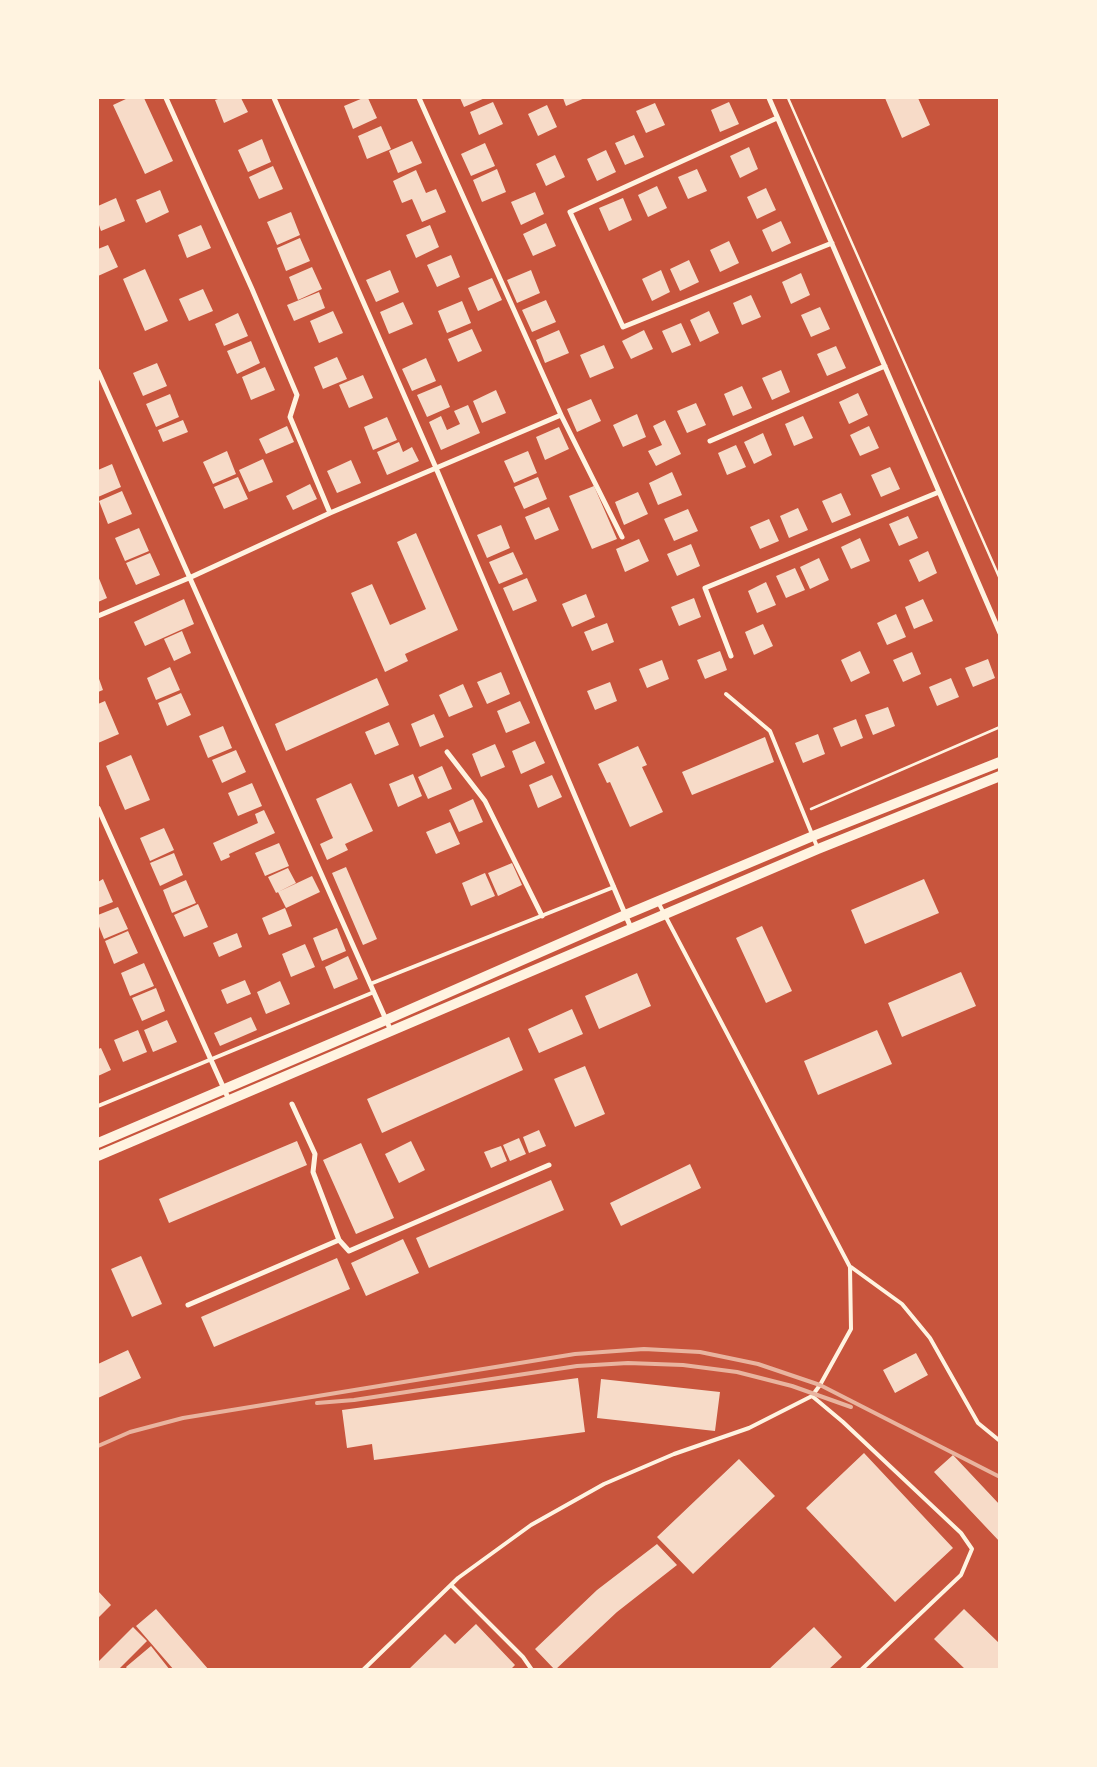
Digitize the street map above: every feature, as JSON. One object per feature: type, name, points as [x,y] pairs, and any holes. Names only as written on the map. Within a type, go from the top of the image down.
[{"type":"main road","points":[[98,1143],[813,836],[1000,762]]},
{"type":"main road","points":[[98,1156],[663,914],[1000,776]]},
{"type":"street","points":[[166,98],[252,289],[297,395],[290,417],[330,512]]},
{"type":"street","points":[[274,98],[436,468],[631,928]]},
{"type":"street","points":[[419,98],[561,415],[622,537]]},
{"type":"street","points":[[769,98],[1000,633]]},
{"type":"street","points":[[777,118],[570,212],[623,327],[832,243]]},
{"type":"street","points":[[710,441],[885,366]]},
{"type":"street","points":[[98,371],[391,1031]]},
{"type":"street","points":[[98,616],[189,578],[330,512],[561,415]]},
{"type":"street","points":[[730,656],[704,588],[939,492]]},
{"type":"street","points":[[447,752],[485,801],[542,916]]},
{"type":"street","points":[[98,808],[229,1100]]},
{"type":"street","points":[[292,1104],[315,1154],[313,1172],[339,1240],[349,1251],[549,1165]]},
{"type":"street","points":[[188,1305],[339,1240]]},
{"type":"lane","points":[[726,694],[770,731],[818,849]]},
{"type":"lane","points":[[370,984],[614,887]]},
{"type":"lane","points":[[658,902],[850,1266],[902,1304],[930,1338],[978,1423],[1000,1441]]},
{"type":"lane","points":[[98,1106],[374,992]]},
{"type":"lane","points":[[363,1670],[458,1578],[531,1525],[604,1484],[674,1454],[749,1428],[812,1396],[851,1329],[850,1266]]},
{"type":"lane","points":[[812,1396],[843,1422],[962,1533],[972,1549],[961,1575],[861,1670]]},
{"type":"lane","points":[[451,1585],[523,1657],[532,1670]]},
{"type":"path","points":[[788,98],[1000,579]]},
{"type":"path","points":[[804,812],[1000,727]]},
{"type":"building","points":[[128,98],[144,98],[173,161],[145,174],[113,105]]},
{"type":"building","points":[[221,98],[241,98],[248,112],[224,123],[215,100]]},
{"type":"building","points":[[363,98],[368,98],[377,118],[353,129],[344,106]]},
{"type":"building","points":[[460,98],[485,98],[464,107]]},
{"type":"building","points":[[563,98],[585,98],[566,106]]},
{"type":"building","points":[[885,98],[918,98],[930,125],[902,138]]},
{"type":"building","points":[[493,102],[503,124],[479,135],[470,112]]},
{"type":"building","points":[[729,102],[739,124],[720,132],[711,110]]},
{"type":"building","points":[[655,103],[665,125],[646,133],[636,111]]},
{"type":"building","points":[[547,105],[557,127],[538,136],[528,114]]},
{"type":"building","points":[[381,126],[391,149],[367,159],[358,136]]},
{"type":"building","points":[[634,135],[644,157],[625,165],[615,143]]},
{"type":"building","points":[[262,139],[271,162],[248,172],[238,150]]},
{"type":"building","points":[[412,141],[422,163],[398,173],[389,151]]},
{"type":"building","points":[[485,143],[495,166],[471,176],[461,154]]},
{"type":"building","points":[[749,147],[758,169],[740,178],[730,156]]},
{"type":"building","points":[[606,150],[616,172],[597,181],[587,159]]},
{"type":"building","points":[[555,155],[565,177],[546,186],[536,164]]},
{"type":"building","points":[[273,166],[283,189],[259,199],[249,177]]},
{"type":"building","points":[[497,169],[506,192],[482,202],[473,180]]},
{"type":"building","points":[[697,169],[707,191],[688,199],[678,177]]},
{"type":"building","points":[[416,170],[426,193],[436,189],[446,212],[422,222],[412,199],[402,203],[393,181]]},
{"type":"building","points":[[657,186],[667,208],[648,217],[638,195]]},
{"type":"building","points":[[766,188],[776,210],[757,219],[747,197]]},
{"type":"building","points":[[160,190],[169,212],[146,223],[136,200]]},
{"type":"building","points":[[535,192],[544,214],[521,225],[511,202]]},
{"type":"building","points":[[116,198],[125,221],[101,231],[98,222],[98,206]]},
{"type":"building","points":[[623,198],[632,220],[609,231],[599,208]]},
{"type":"building","points":[[291,212],[300,235],[277,245],[267,222]]},
{"type":"building","points":[[781,221],[791,243],[772,252],[762,230]]},
{"type":"building","points":[[546,223],[556,246],[533,256],[523,234]]},
{"type":"building","points":[[201,225],[211,248],[187,258],[178,235]]},
{"type":"building","points":[[430,225],[439,247],[416,258],[406,235]]},
{"type":"building","points":[[300,238],[310,261],[286,271],[277,248]]},
{"type":"building","points":[[729,241],[739,263],[720,272],[710,250]]},
{"type":"building","points":[[108,245],[118,267],[98,276],[98,249]]},
{"type":"building","points":[[451,255],[460,277],[437,287],[427,265]]},
{"type":"building","points":[[689,260],[699,282],[680,291],[670,269]]},
{"type":"building","points":[[312,267],[322,289],[298,300],[289,277]]},
{"type":"building","points":[[145,269],[168,321],[145,331],[123,279]]},
{"type":"building","points":[[390,270],[399,292],[376,302],[366,280]]},
{"type":"building","points":[[531,270],[540,293],[517,303],[507,280]]},
{"type":"building","points":[[661,270],[670,292],[652,301],[642,279]]},
{"type":"building","points":[[801,273],[810,295],[791,304],[782,282]]},
{"type":"building","points":[[492,278],[502,300],[478,311],[468,288]]},
{"type":"building","points":[[203,289],[213,311],[189,321],[179,299]]},
{"type":"building","points":[[319,292],[325,308],[294,321],[287,305]]},
{"type":"building","points":[[751,295],[761,317],[742,325],[733,303]]},
{"type":"building","points":[[546,300],[556,322],[532,332],[522,310]]},
{"type":"building","points":[[462,301],[471,323],[447,333],[438,311]]},
{"type":"building","points":[[403,302],[413,324],[389,334],[380,312]]},
{"type":"building","points":[[820,307],[830,329],[811,337],[801,315]]},
{"type":"building","points":[[333,311],[343,333],[319,343],[310,321]]},
{"type":"building","points":[[709,311],[719,333],[700,342],[690,320]]},
{"type":"building","points":[[238,313],[248,336],[224,346],[215,324]]},
{"type":"building","points":[[681,323],[691,345],[672,353],[662,331]]},
{"type":"building","points":[[472,329],[482,351],[458,362],[448,339]]},
{"type":"building","points":[[559,330],[569,353],[545,363],[536,340]]},
{"type":"building","points":[[644,330],[653,349],[631,359],[622,341]]},
{"type":"building","points":[[251,341],[260,363],[237,374],[227,351]]},
{"type":"building","points":[[604,345],[614,368],[590,378],[580,355]]},
{"type":"building","points":[[836,346],[846,368],[827,376],[817,354]]},
{"type":"building","points":[[337,357],[347,379],[323,389],[314,367]]},
{"type":"building","points":[[426,358],[436,381],[412,391],[402,369]]},
{"type":"building","points":[[157,363],[167,386],[143,396],[133,373]]},
{"type":"building","points":[[265,367],[275,390],[251,400],[242,377]]},
{"type":"building","points":[[781,370],[790,392],[772,400],[762,378]]},
{"type":"building","points":[[363,375],[373,398],[349,408],[339,385]]},
{"type":"building","points":[[441,385],[450,407],[427,417],[417,395]]},
{"type":"building","points":[[742,386],[752,408],[733,416],[724,394]]},
{"type":"building","points":[[496,390],[506,413],[482,423],[473,401]]},
{"type":"building","points":[[858,393],[868,415],[849,424],[839,402]]},
{"type":"building","points":[[170,394],[179,417],[156,427],[146,404]]},
{"type":"building","points":[[591,399],[601,421],[577,432],[567,409]]},
{"type":"building","points":[[696,403],[706,425],[687,433],[677,411]]},
{"type":"building","points":[[468,405],[480,433],[441,450],[429,422],[441,416],[447,430],[460,424],[454,411]]},
{"type":"building","points":[[637,414],[646,437],[623,447],[613,425]]},
{"type":"building","points":[[803,416],[813,438],[794,446],[785,424]]},
{"type":"building","points":[[387,417],[397,440],[373,450],[364,427]]},
{"type":"building","points":[[183,420],[188,432],[163,442],[158,430]]},
{"type":"building","points":[[665,420],[681,454],[656,466],[648,451],[662,445],[653,426]]},
{"type":"building","points":[[287,426],[294,442],[266,454],[259,439]]},
{"type":"building","points":[[869,426],[879,448],[860,456],[850,435]]},
{"type":"building","points":[[559,427],[569,449],[545,460],[536,437]]},
{"type":"building","points":[[763,433],[772,455],[754,464],[744,442]]},
{"type":"building","points":[[399,442],[403,452],[412,447],[419,461],[387,475],[377,452]]},
{"type":"building","points":[[736,445],[746,467],[727,475],[718,453]]},
{"type":"building","points":[[227,451],[236,474],[213,484],[203,462]]},
{"type":"building","points":[[528,451],[537,473],[514,483],[504,461]]},
{"type":"building","points":[[263,459],[273,482],[249,492],[239,470]]},
{"type":"building","points":[[351,460],[361,483],[337,493],[327,471]]},
{"type":"building","points":[[112,464],[121,487],[98,497],[98,470]]},
{"type":"building","points":[[890,467],[900,489],[881,497],[871,475]]},
{"type":"building","points":[[672,472],[682,495],[658,505],[649,483]]},
{"type":"building","points":[[238,477],[248,499],[224,509],[214,487]]},
{"type":"building","points":[[538,477],[547,499],[524,509],[514,487]]},
{"type":"building","points":[[310,484],[317,499],[293,510],[286,496]]},
{"type":"building","points":[[594,486],[617,539],[592,549],[569,496]]},
{"type":"building","points":[[122,491],[132,514],[108,524],[99,501]]},
{"type":"building","points":[[638,492],[648,514],[624,525],[615,502]]},
{"type":"building","points":[[841,493],[851,515],[832,523],[822,501]]},
{"type":"building","points":[[549,507],[559,530],[535,540],[525,517]]},
{"type":"building","points":[[798,508],[808,530],[789,538],[780,516]]},
{"type":"building","points":[[688,509],[698,531],[674,541],[664,519]]},
{"type":"building","points":[[908,516],[918,538],[899,546],[889,524]]},
{"type":"building","points":[[769,519],[779,541],[760,549],[750,527]]},
{"type":"building","points":[[501,525],[510,548],[487,558],[477,535]]},
{"type":"building","points":[[139,528],[149,551],[125,561],[115,538]]},
{"type":"building","points":[[416,533],[458,630],[405,654],[408,661],[385,672],[351,593],[372,584],[390,625],[426,609],[397,542]]},
{"type":"building","points":[[860,538],[870,561],[851,569],[841,547]]},
{"type":"building","points":[[639,539],[649,561],[625,572],[616,549]]},
{"type":"building","points":[[691,544],[700,566],[677,576],[667,554]]},
{"type":"building","points":[[928,551],[937,573],[919,582],[909,560]]},
{"type":"building","points":[[513,552],[523,574],[499,584],[489,562]]},
{"type":"building","points":[[150,553],[160,575],[136,585],[126,563]]},
{"type":"building","points":[[819,558],[829,580],[810,589],[800,567]]},
{"type":"building","points":[[795,568],[805,590],[786,598],[776,576]]},
{"type":"building","points":[[98,576],[107,598],[98,602]]},
{"type":"building","points":[[527,578],[537,601],[513,611],[503,588]]},
{"type":"building","points":[[766,582],[776,605],[757,613],[748,591]]},
{"type":"building","points":[[586,594],[595,617],[572,627],[562,604]]},
{"type":"building","points":[[694,598],[701,617],[679,626],[671,607]]},
{"type":"building","points":[[184,599],[194,624],[145,646],[134,622]]},
{"type":"building","points":[[923,599],[933,621],[914,629],[905,607]]},
{"type":"building","points":[[896,614],[906,637],[887,645],[877,623]]},
{"type":"building","points":[[607,623],[614,642],[592,651],[584,632]]},
{"type":"building","points":[[763,624],[773,646],[754,655],[745,632]]},
{"type":"building","points":[[182,631],[191,653],[174,661],[164,639]]},
{"type":"building","points":[[720,651],[727,670],[705,679],[697,660]]},
{"type":"building","points":[[860,651],[870,673],[851,682],[841,660]]},
{"type":"building","points":[[912,652],[921,674],[903,682],[893,660]]},
{"type":"building","points":[[988,659],[995,678],[973,687],[965,668]]},
{"type":"building","points":[[662,660],[669,679],[647,688],[639,669]]},
{"type":"building","points":[[170,667],[180,690],[156,700],[147,678]]},
{"type":"building","points":[[501,672],[510,694],[487,704],[477,682]]},
{"type":"building","points":[[98,676],[103,690],[98,692]]},
{"type":"building","points":[[377,678],[389,705],[286,751],[275,724]]},
{"type":"building","points":[[951,678],[959,697],[937,706],[929,687]]},
{"type":"building","points":[[610,682],[617,701],[595,710],[587,691]]},
{"type":"building","points":[[463,684],[473,707],[449,717],[439,695]]},
{"type":"building","points":[[181,693],[191,715],[167,726],[158,703]]},
{"type":"building","points":[[105,701],[119,734],[98,743],[98,704]]},
{"type":"building","points":[[520,701],[530,723],[506,733],[497,711]]},
{"type":"building","points":[[888,707],[895,726],[873,735],[865,715]]},
{"type":"building","points":[[434,714],[444,737],[420,747],[411,724]]},
{"type":"building","points":[[856,719],[863,738],[841,747],[833,728]]},
{"type":"building","points":[[389,722],[399,745],[375,755],[365,732]]},
{"type":"building","points":[[223,726],[232,748],[208,758],[199,736]]},
{"type":"building","points":[[818,734],[825,754],[803,763],[795,743]]},
{"type":"building","points":[[765,737],[774,762],[692,795],[682,772]]},
{"type":"building","points":[[535,741],[545,763],[521,774],[512,751]]},
{"type":"building","points":[[495,744],[505,767],[481,777],[472,754]]},
{"type":"building","points":[[638,746],[647,765],[642,767],[663,812],[630,827],[610,782],[607,783],[598,764]]},
{"type":"building","points":[[236,750],[246,772],[222,783],[212,760]]},
{"type":"building","points":[[131,755],[150,800],[125,810],[106,766]]},
{"type":"building","points":[[442,766],[452,789],[428,799],[418,777]]},
{"type":"building","points":[[413,774],[422,796],[398,807],[389,784]]},
{"type":"building","points":[[552,775],[562,797],[538,808],[529,785]]},
{"type":"building","points":[[252,783],[262,806],[238,816],[228,793]]},
{"type":"building","points":[[351,783],[373,831],[345,844],[348,850],[327,860],[320,844],[333,838],[316,799]]},
{"type":"building","points":[[473,799],[483,822],[459,832],[449,810]]},
{"type":"building","points":[[264,810],[275,833],[229,854],[230,857],[221,861],[213,843],[258,823],[255,814]]},
{"type":"building","points":[[450,822],[460,844],[436,854],[426,832]]},
{"type":"building","points":[[164,828],[174,850],[150,861],[140,838]]},
{"type":"building","points":[[279,843],[289,866],[265,876],[255,853]]},
{"type":"building","points":[[174,853],[183,875],[160,886],[150,863]]},
{"type":"building","points":[[512,863],[522,885],[498,896],[488,873]]},
{"type":"building","points":[[346,867],[377,939],[363,945],[332,873]]},
{"type":"building","points":[[288,868],[296,883],[276,893],[268,877]]},
{"type":"building","points":[[485,873],[495,896],[471,906],[462,883]]},
{"type":"building","points":[[312,876],[320,892],[286,908],[278,892]]},
{"type":"building","points":[[103,879],[113,902],[98,908],[98,882]]},
{"type":"building","points":[[924,879],[939,913],[865,944],[851,910]]},
{"type":"building","points":[[186,880],[196,903],[172,913],[163,890]]},
{"type":"building","points":[[198,904],[208,927],[184,937],[174,915]]},
{"type":"building","points":[[118,907],[128,929],[104,939],[98,924],[98,915]]},
{"type":"building","points":[[285,908],[292,926],[269,935],[262,918]]},
{"type":"building","points":[[762,926],[792,991],[766,1003],[736,938]]},
{"type":"building","points":[[337,928],[346,951],[322,961],[313,938]]},
{"type":"building","points":[[128,931],[138,953],[114,964],[105,941]]},
{"type":"building","points":[[237,933],[242,947],[219,957],[213,943]]},
{"type":"building","points":[[305,944],[315,967],[291,977],[282,954]]},
{"type":"building","points":[[348,956],[358,979],[334,989],[325,967]]},
{"type":"building","points":[[144,963],[154,986],[130,996],[121,973]]},
{"type":"building","points":[[961,972],[976,1006],[902,1037],[888,1003]]},
{"type":"building","points":[[637,973],[651,1006],[599,1029],[585,996]]},
{"type":"building","points":[[245,980],[251,994],[227,1004],[221,990]]},
{"type":"building","points":[[280,981],[290,1004],[266,1014],[257,992]]},
{"type":"building","points":[[156,988],[165,1011],[142,1021],[132,998]]},
{"type":"building","points":[[572,1009],[583,1034],[539,1053],[528,1029]]},
{"type":"building","points":[[251,1017],[257,1030],[220,1046],[214,1033]]},
{"type":"building","points":[[167,1020],[177,1042],[153,1052],[144,1030]]},
{"type":"building","points":[[138,1030],[147,1052],[123,1062],[114,1040]]},
{"type":"building","points":[[877,1030],[892,1064],[818,1095],[804,1061]]},
{"type":"building","points":[[509,1037],[523,1070],[382,1133],[367,1099]]},
{"type":"building","points":[[101,1048],[111,1070],[98,1076],[98,1049]]},
{"type":"building","points":[[585,1066],[605,1114],[575,1127],[554,1079]]},
{"type":"building","points":[[539,1130],[546,1146],[529,1153],[523,1137]]},
{"type":"building","points":[[519,1138],[526,1154],[510,1161],[503,1145]]},
{"type":"building","points":[[297,1141],[307,1165],[169,1223],[159,1199]]},
{"type":"building","points":[[411,1141],[425,1170],[399,1183],[385,1154]]},
{"type":"building","points":[[361,1143],[394,1218],[356,1234],[323,1160]]},
{"type":"building","points":[[501,1146],[507,1161],[491,1168],[484,1152]]},
{"type":"building","points":[[690,1164],[701,1188],[621,1226],[610,1203]]},
{"type":"building","points":[[551,1180],[564,1210],[429,1268],[416,1238]]},
{"type":"building","points":[[403,1239],[419,1273],[366,1296],[351,1263]]},
{"type":"building","points":[[141,1256],[162,1304],[132,1317],[111,1269]]},
{"type":"building","points":[[337,1258],[350,1289],[214,1347],[201,1317]]},
{"type":"building","points":[[128,1350],[141,1378],[98,1398],[98,1364]]},
{"type":"building","points":[[916,1353],[928,1375],[895,1393],[883,1370]]},
{"type":"building","points":[[578,1378],[585,1432],[374,1460],[372,1444],[347,1448],[342,1410]]},
{"type":"building","points":[[601,1379],[720,1392],[715,1431],[597,1418]]},
{"type":"building","points":[[864,1453],[953,1548],[895,1602],[806,1508]]},
{"type":"building","points":[[953,1455],[1000,1505],[1000,1542],[934,1472]]},
{"type":"building","points":[[739,1459],[775,1496],[693,1574],[657,1537]]},
{"type":"building","points":[[657,1544],[677,1565],[617,1612],[555,1670],[535,1649],[597,1590]]},
{"type":"building","points":[[98,1591],[111,1605],[98,1618]]},
{"type":"building","points":[[156,1609],[209,1670],[174,1670],[136,1626]]},
{"type":"building","points":[[964,1609],[1000,1644],[1000,1670],[966,1670],[934,1639]]},
{"type":"building","points":[[476,1624],[515,1665],[510,1670],[408,1670],[445,1634],[455,1644]]},
{"type":"building","points":[[133,1627],[147,1641],[118,1670],[98,1670],[98,1662]]},
{"type":"building","points":[[814,1627],[842,1657],[828,1670],[768,1670]]},
{"type":"building","points":[[151,1646],[170,1670],[128,1670],[126,1667]]},
{"type":"railway","points":[[98,1446],[130,1432],[183,1418],[575,1354],[644,1349],[700,1352],[758,1364],[820,1385],[1000,1477]]},
{"type":"railway","points":[[317,1403],[354,1400],[577,1366],[628,1363],[683,1365],[737,1372],[792,1386],[851,1407]]}]
